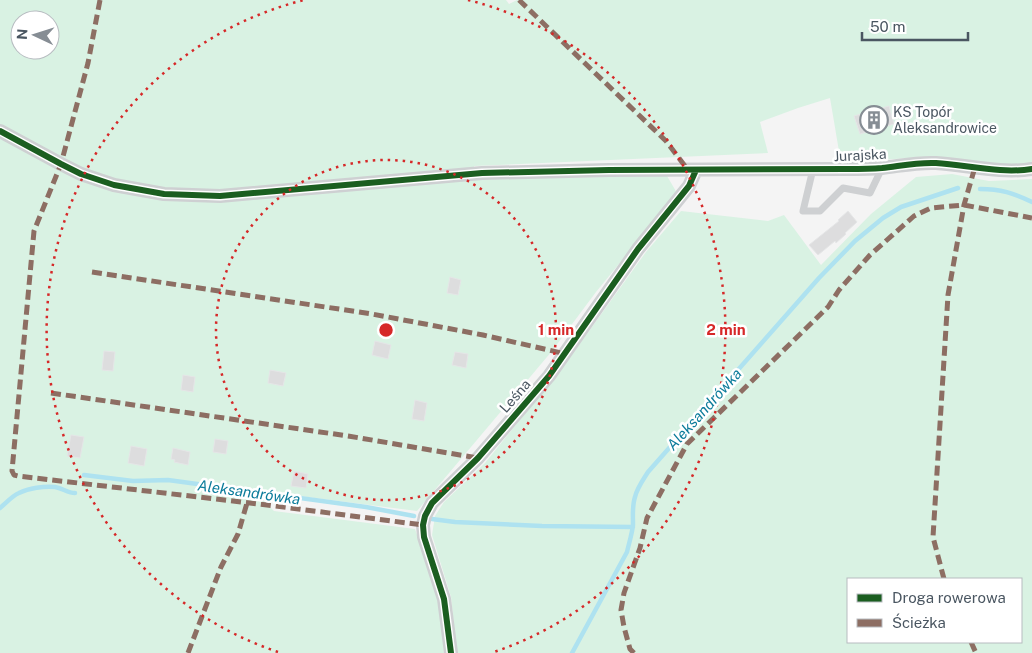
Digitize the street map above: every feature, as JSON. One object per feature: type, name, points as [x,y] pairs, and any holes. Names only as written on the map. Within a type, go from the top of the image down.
[{"type":"street","name":"Jurajska","points":[[0,131],[82,174],[114,185],[164,194],[220,196],[482,173],[718,168],[882,168],[906,164],[936,163],[1012,171],[1032,169]]},
{"type":"street","name":"Leśna","points":[[451,653],[444,599],[424,537],[422,525],[425,516],[432,502],[478,458],[549,376],[638,249],[689,186],[692,170]]},
{"type":"lane","points":[[813,169],[803,211],[820,212],[843,188],[870,193],[882,168]]},
{"type":"green space","points":[[0,0],[506,0],[509,4],[517,0],[1032,0],[1032,164],[1021,166],[908,158],[841,163],[830,98],[760,122],[768,153],[474,166],[471,179],[667,176],[677,193],[596,292],[552,351],[417,511],[253,490],[274,511],[415,529],[439,598],[444,653],[0,653]]},
{"type":"green space","points":[[952,174],[989,181],[1032,179],[1032,653],[457,653],[451,597],[432,535],[435,516],[444,502],[485,463],[571,356],[646,252],[681,211],[768,221],[784,215],[821,265],[871,214],[916,177]]},
{"type":"building","name":"KS Topór Aleksandrowice","points":[[889,106],[894,124],[860,134],[854,116]]},
{"type":"building","points":[[848,211],[857,222],[836,243],[835,241],[818,255],[809,245],[839,221]]},
{"type":"building","points":[[450,277],[461,280],[458,295],[447,293]]},
{"type":"building","points":[[375,341],[391,345],[388,359],[372,355]]},
{"type":"building","points":[[104,351],[115,352],[113,371],[102,370]]},
{"type":"building","points":[[455,352],[468,354],[466,368],[452,365]]},
{"type":"building","points":[[270,370],[286,373],[283,386],[268,383]]},
{"type":"building","points":[[183,375],[195,377],[193,392],[181,390]]},
{"type":"building","points":[[415,400],[427,403],[424,421],[412,419]]},
{"type":"building","points":[[71,435],[84,437],[80,458],[67,456]]},
{"type":"building","points":[[215,439],[228,441],[226,454],[213,452]]},
{"type":"building","points":[[131,446],[147,449],[144,466],[128,463]]},
{"type":"building","points":[[173,448],[190,452],[188,465],[174,462],[175,460],[171,459]]},
{"type":"building","points":[[294,471],[308,474],[306,488],[291,486]]},
{"type":"waterway","name":"Aleksandrówka","points":[[572,653],[627,552],[633,525],[634,500],[648,472],[819,278],[855,241],[883,218],[901,207],[958,188]]},
{"type":"waterway","name":"Aleksandrówka","points":[[980,189],[1007,192],[1032,202]]},
{"type":"waterway","name":"Aleksandrówka","points":[[84,475],[133,481],[168,480],[366,507],[414,516]]},
{"type":"waterway","name":"Aleksandrówka","points":[[0,508],[16,494],[41,487],[55,487],[75,493]]},
{"type":"waterway","name":"Aleksandrówka","points":[[432,519],[455,522],[542,526],[633,527]]},
{"type":"marked path","points":[[100,0],[88,63],[61,164],[34,231],[12,471],[14,475],[423,525]]},
{"type":"marked path","points":[[519,0],[666,141],[688,170]]},
{"type":"marked path","points":[[944,578],[933,537],[948,295],[964,205],[975,167]]},
{"type":"marked path","points":[[634,653],[630,649],[621,610],[624,593],[640,548],[647,518],[687,444],[828,307],[839,290],[870,255],[914,216],[931,208],[964,205],[1032,218]]},
{"type":"marked path","points":[[92,272],[372,314],[483,335],[566,354]]},
{"type":"marked path","points":[[51,393],[348,436],[478,458]]},
{"type":"marked path","points":[[188,653],[221,567],[238,534],[247,503]]},
{"type":"marked path","points":[[971,643],[976,653]]},
{"type":"cycle path","points":[[0,131],[81,174],[114,185],[164,194],[220,196],[482,173],[609,170],[864,169],[929,163],[996,170],[1032,169]]},
{"type":"cycle path","points":[[451,653],[444,599],[424,537],[423,525],[425,516],[432,503],[478,458],[549,376],[638,249],[689,186],[696,170]]},
{"type":"place","name":"KS Topór Aleksandrowice","points":[[874,120]]}]
